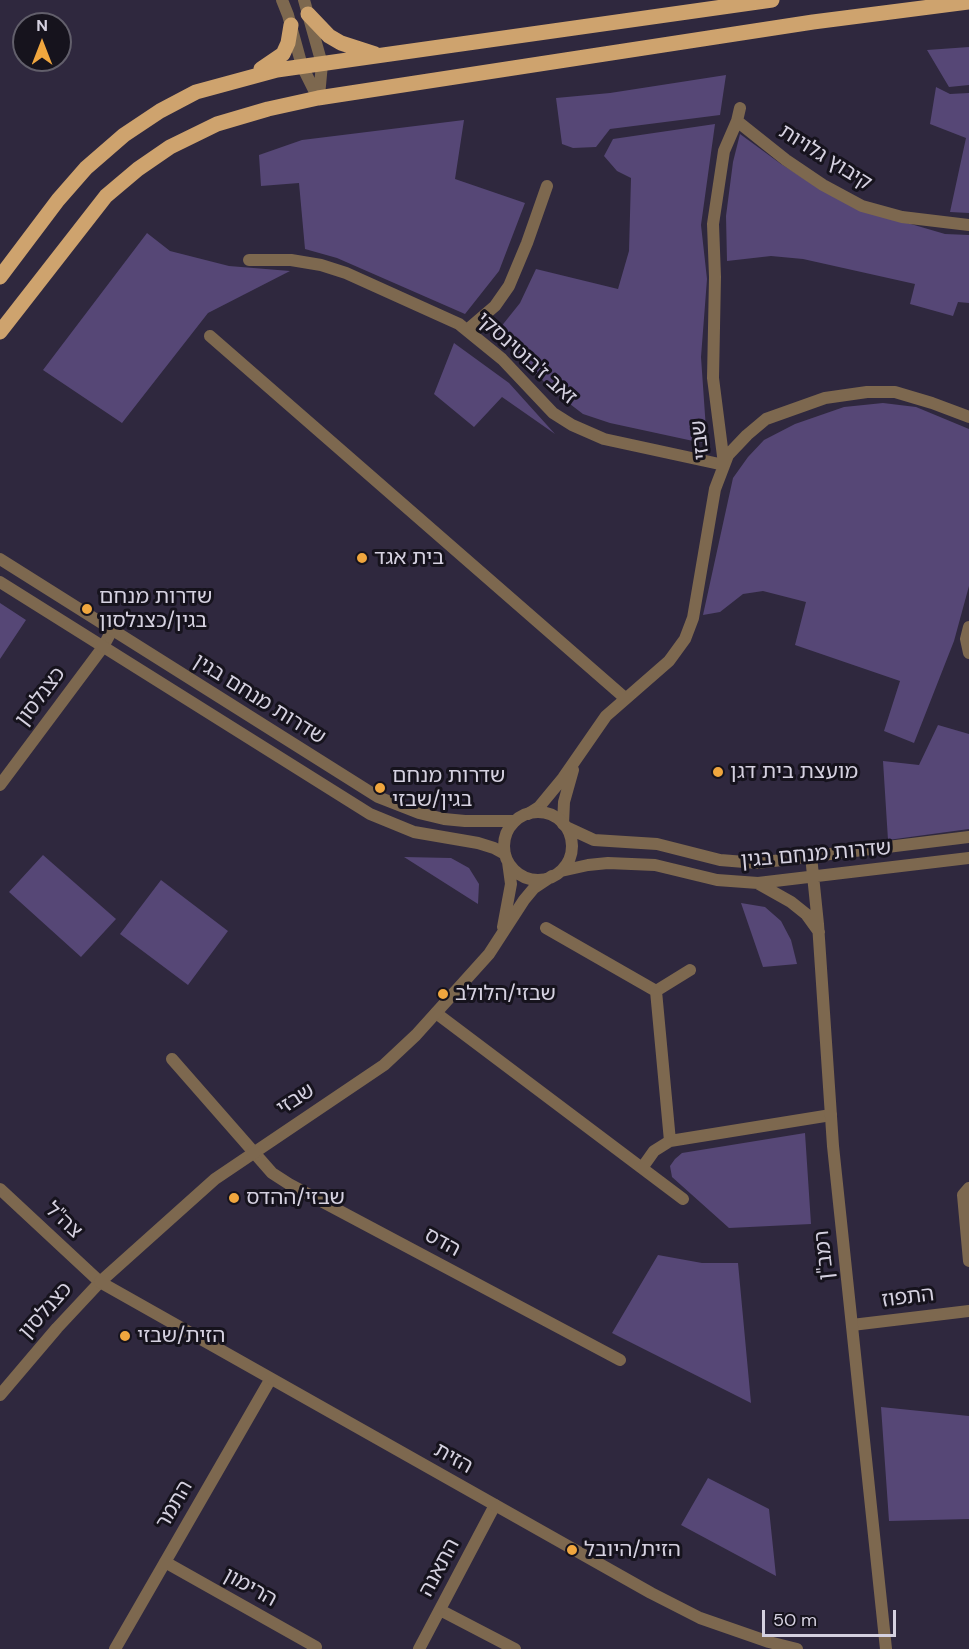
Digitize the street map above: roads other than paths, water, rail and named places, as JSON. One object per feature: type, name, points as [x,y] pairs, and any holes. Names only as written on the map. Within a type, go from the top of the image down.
[{"type":"main road","points":[[0,277],[58,200],[86,168],[124,135],[160,111],[196,92],[248,77],[302,66],[772,0]]},
{"type":"main road","points":[[0,332],[106,196],[138,169],[170,147],[217,124],[268,109],[318,98],[802,24],[969,2]]},
{"type":"main road","points":[[306,7],[329,36],[341,43],[380,55]]},
{"type":"main road","points":[[248,77],[283,54],[288,43],[291,25]]},
{"type":"street","points":[[282,0],[302,66],[318,98]]},
{"type":"street","points":[[306,7],[322,64],[318,98]]},
{"type":"street","name":"שבזי","points":[[528,814],[539,807],[577,760],[606,716],[669,661],[685,639],[693,618],[715,489],[724,465],[713,378],[715,277],[713,224],[724,151],[740,108]]},
{"type":"street","name":"קיבוץ גלויות","points":[[737,121],[786,160],[823,185],[862,206],[902,217],[969,225]]},
{"type":"street","points":[[467,330],[495,306],[509,286],[547,186]]},
{"type":"street","name":"זאב ז'בוטינסקי","points":[[249,260],[291,260],[321,265],[346,273],[459,324],[502,359],[553,413],[572,425],[604,440],[724,465]]},
{"type":"street","points":[[210,336],[626,698]]},
{"type":"street","points":[[724,465],[728,455],[766,419],[825,398],[867,392],[895,392],[969,417]]},
{"type":"street","name":"שדרות מנחם בגין","points":[[0,559],[378,797],[419,813],[444,819],[515,821]]},
{"type":"street","name":"שדרות מנחם בגין","points":[[0,582],[370,814],[414,832],[494,848],[506,857]]},
{"type":"street","points":[[969,627],[966,639],[969,653]]},
{"type":"street","name":"כצנלסון","points":[[0,785],[103,647],[112,630]]},
{"type":"street","name":"שבזי","points":[[565,826],[564,802],[577,760]]},
{"type":"street","points":[[536,812],[548,814],[558,819],[565,826],[571,838],[572,850],[568,861],[557,874],[542,879],[531,879],[513,869],[506,857],[505,839],[515,821],[528,814],[536,812]]},
{"type":"street","name":"שדרות מנחם בגין","points":[[565,826],[579,835],[594,840],[657,844],[720,860],[757,863],[969,837]]},
{"type":"street","name":"רמב\"ן","points":[[811,856],[819,932],[831,1115],[886,1649]]},
{"type":"street","name":"שבזי","points":[[501,937],[511,884],[511,873],[506,857]]},
{"type":"street","name":"שדרות מנחם בגין","points":[[557,874],[588,865],[608,863],[655,865],[717,880],[758,883],[969,858]]},
{"type":"street","name":"שבזי","points":[[100,1282],[215,1179],[384,1065],[416,1035],[501,937],[529,894],[542,882],[557,874]]},
{"type":"street","points":[[758,883],[791,902],[806,914],[819,932]]},
{"type":"street","points":[[546,928],[656,991]]},
{"type":"street","points":[[656,991],[690,970]]},
{"type":"street","points":[[656,991],[670,1141]]},
{"type":"street","points":[[436,1013],[683,1199]]},
{"type":"street","name":"הדס","points":[[172,1059],[272,1173],[620,1360]]},
{"type":"street","points":[[642,1168],[654,1151],[670,1141],[831,1115]]},
{"type":"street","points":[[969,1188],[963,1195],[969,1261]]},
{"type":"street","name":"צה\"ל","points":[[0,1189],[100,1282]]},
{"type":"street","name":"כצנלסון","points":[[0,1395],[100,1282]]},
{"type":"street","name":"הזית","points":[[100,1282],[651,1593],[700,1618],[769,1642],[797,1649]]},
{"type":"street","name":"התפוז","points":[[852,1325],[969,1311]]},
{"type":"street","name":"התמר","points":[[115,1649],[270,1380]]},
{"type":"street","name":"התאנה","points":[[419,1649],[495,1504]]},
{"type":"street","name":"הרימון","points":[[165,1562],[316,1647]]},
{"type":"street","points":[[440,1610],[515,1649]]},
{"type":"place","name":"בית אגד","points":[[362,558]]},
{"type":"place","name":"שדרות מנחם בגין/כצנלסון","points":[[87,609]]},
{"type":"place","name":"מועצת בית דגן","points":[[718,772]]},
{"type":"place","name":"שדרות מנחם בגין/שבזי","points":[[380,788]]},
{"type":"place","name":"שבזי/הלולב","points":[[443,994]]},
{"type":"place","name":"שבזי/ההדס","points":[[234,1198]]},
{"type":"place","name":"הזית/שבזי","points":[[125,1336]]},
{"type":"place","name":"הזית/היובל","points":[[572,1550]]}]
